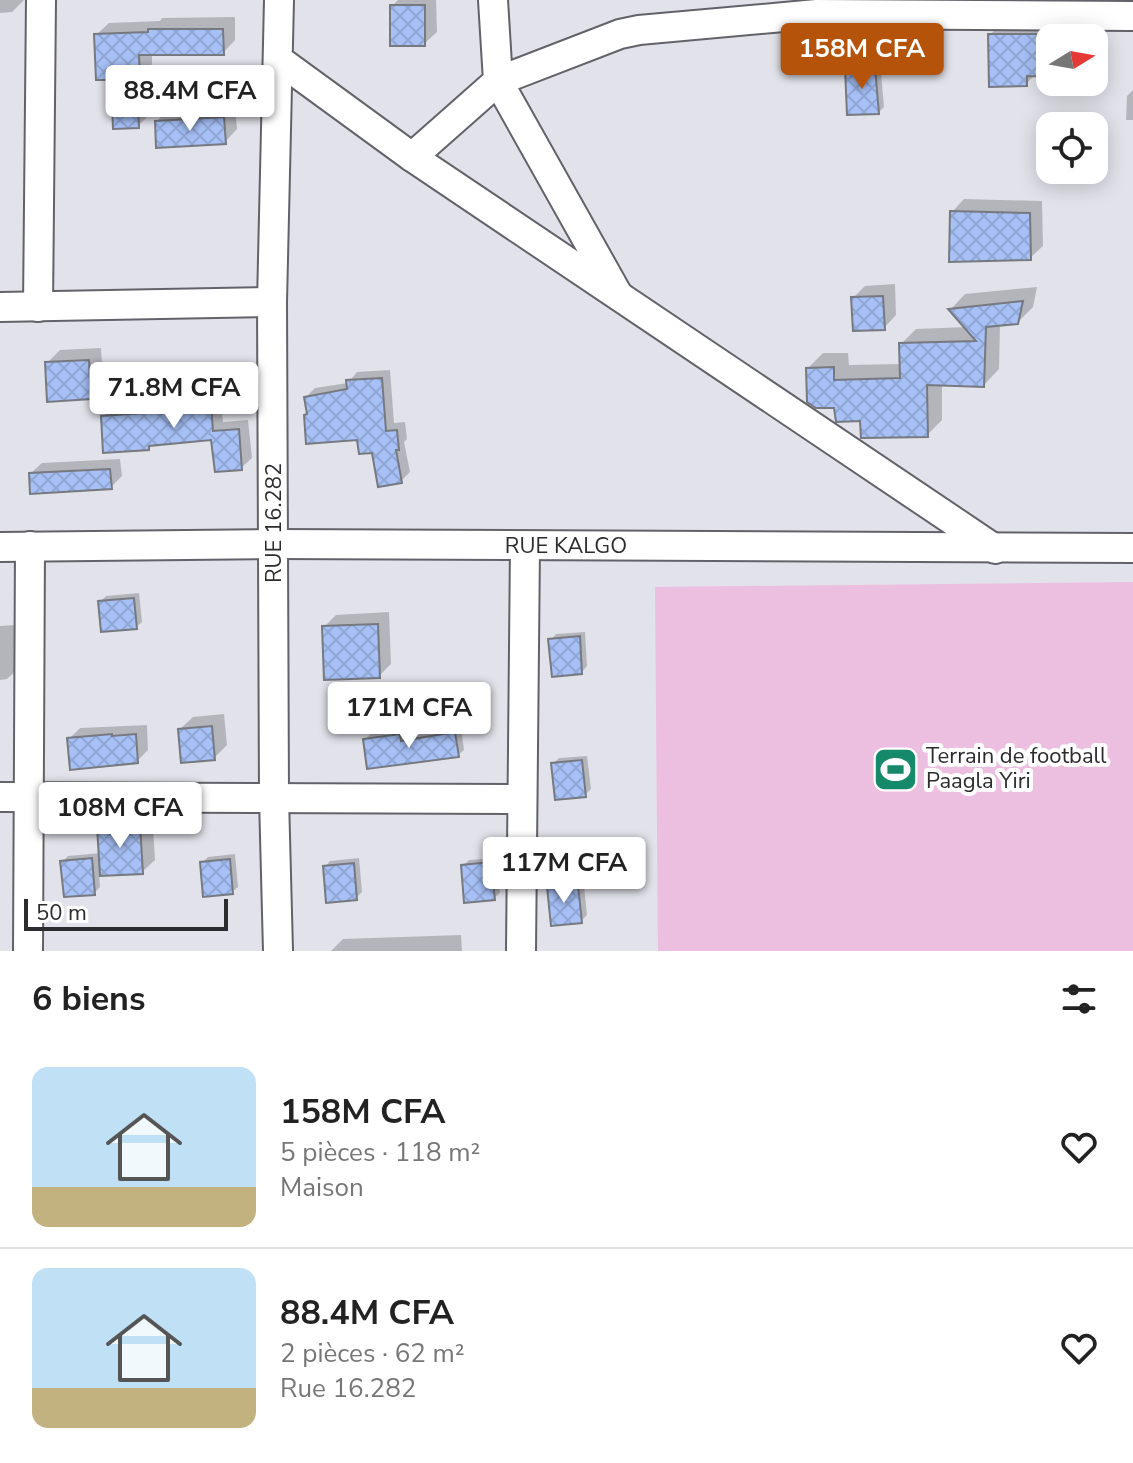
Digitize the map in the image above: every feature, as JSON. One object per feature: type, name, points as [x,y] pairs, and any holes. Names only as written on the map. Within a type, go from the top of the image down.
[{"type":"street","points":[[38,307],[41,0]]},
{"type":"street","name":"RUE 16.282","points":[[278,951],[274,798],[272,302],[279,0]]},
{"type":"street","points":[[493,0],[498,81],[617,293]]},
{"type":"street","points":[[412,157],[498,81],[620,34],[639,30],[817,7],[1133,16]]},
{"type":"street","points":[[279,60],[412,157],[995,549]]},
{"type":"street","points":[[0,307],[272,302]]},
{"type":"street","name":"RUE KALGO","points":[[0,547],[274,544],[1133,548]]},
{"type":"street","points":[[28,951],[14,797],[30,546]]},
{"type":"street","points":[[521,951],[525,546]]},
{"type":"street","points":[[14,797],[521,799]]},
{"type":"shaded area","name":"Terrain de football Paagla Yiri","points":[[1133,582],[1133,951],[658,951],[655,587]]},
{"type":"building","points":[[390,5],[425,5],[425,46],[390,46]]},
{"type":"building","points":[[148,29],[223,29],[224,55],[139,55],[139,128],[113,129],[111,80],[96,80],[94,34],[148,32]]},
{"type":"building","points":[[988,34],[1036,34],[1036,76],[1027,76],[1027,86],[989,87]]},
{"type":"building","points":[[875,67],[879,114],[847,115],[845,68]]},
{"type":"building","points":[[224,117],[226,144],[156,148],[155,121]]},
{"type":"building","points":[[950,211],[1030,213],[1031,260],[949,262]]},
{"type":"building","points":[[883,296],[885,330],[853,331],[851,297]]},
{"type":"building","points":[[1023,301],[1018,324],[986,327],[984,387],[927,385],[928,437],[861,438],[860,421],[836,422],[834,408],[816,408],[807,402],[806,368],[834,367],[834,380],[900,378],[899,343],[976,341],[948,309]]},
{"type":"building","points":[[89,360],[91,399],[47,402],[45,362]]},
{"type":"building","points":[[382,378],[386,431],[397,430],[399,450],[396,450],[402,483],[378,487],[372,453],[359,454],[357,440],[306,444],[304,397],[347,389],[346,380]]},
{"type":"building","points":[[210,391],[213,431],[239,429],[242,470],[215,472],[211,440],[149,446],[149,450],[103,453],[101,416],[171,411],[170,395]]},
{"type":"building","points":[[110,469],[112,489],[30,494],[29,473]]},
{"type":"building","points":[[134,598],[137,629],[101,632],[98,601]]},
{"type":"building","points":[[378,624],[380,678],[324,680],[322,626]]},
{"type":"building","points":[[580,636],[582,674],[552,677],[548,639]]},
{"type":"building","points":[[212,726],[215,760],[181,763],[178,729]]},
{"type":"building","points":[[455,732],[459,757],[367,769],[363,739],[400,734],[401,741]]},
{"type":"building","points":[[136,734],[138,763],[70,770],[67,738]]},
{"type":"building","points":[[582,760],[586,797],[555,800],[551,763]]},
{"type":"building","points":[[140,824],[143,874],[100,876],[97,826]]},
{"type":"building","points":[[92,858],[95,895],[64,897],[60,861]]},
{"type":"building","points":[[230,859],[233,894],[203,897],[200,862]]},
{"type":"building","points":[[491,862],[495,900],[464,903],[461,865]]},
{"type":"building","points":[[354,863],[357,900],[326,903],[323,866]]},
{"type":"building","points":[[578,885],[582,923],[551,926],[547,887]]},
{"type":"place","name":"Terrain de football Paagla Yiri","points":[[895,769]]}]
